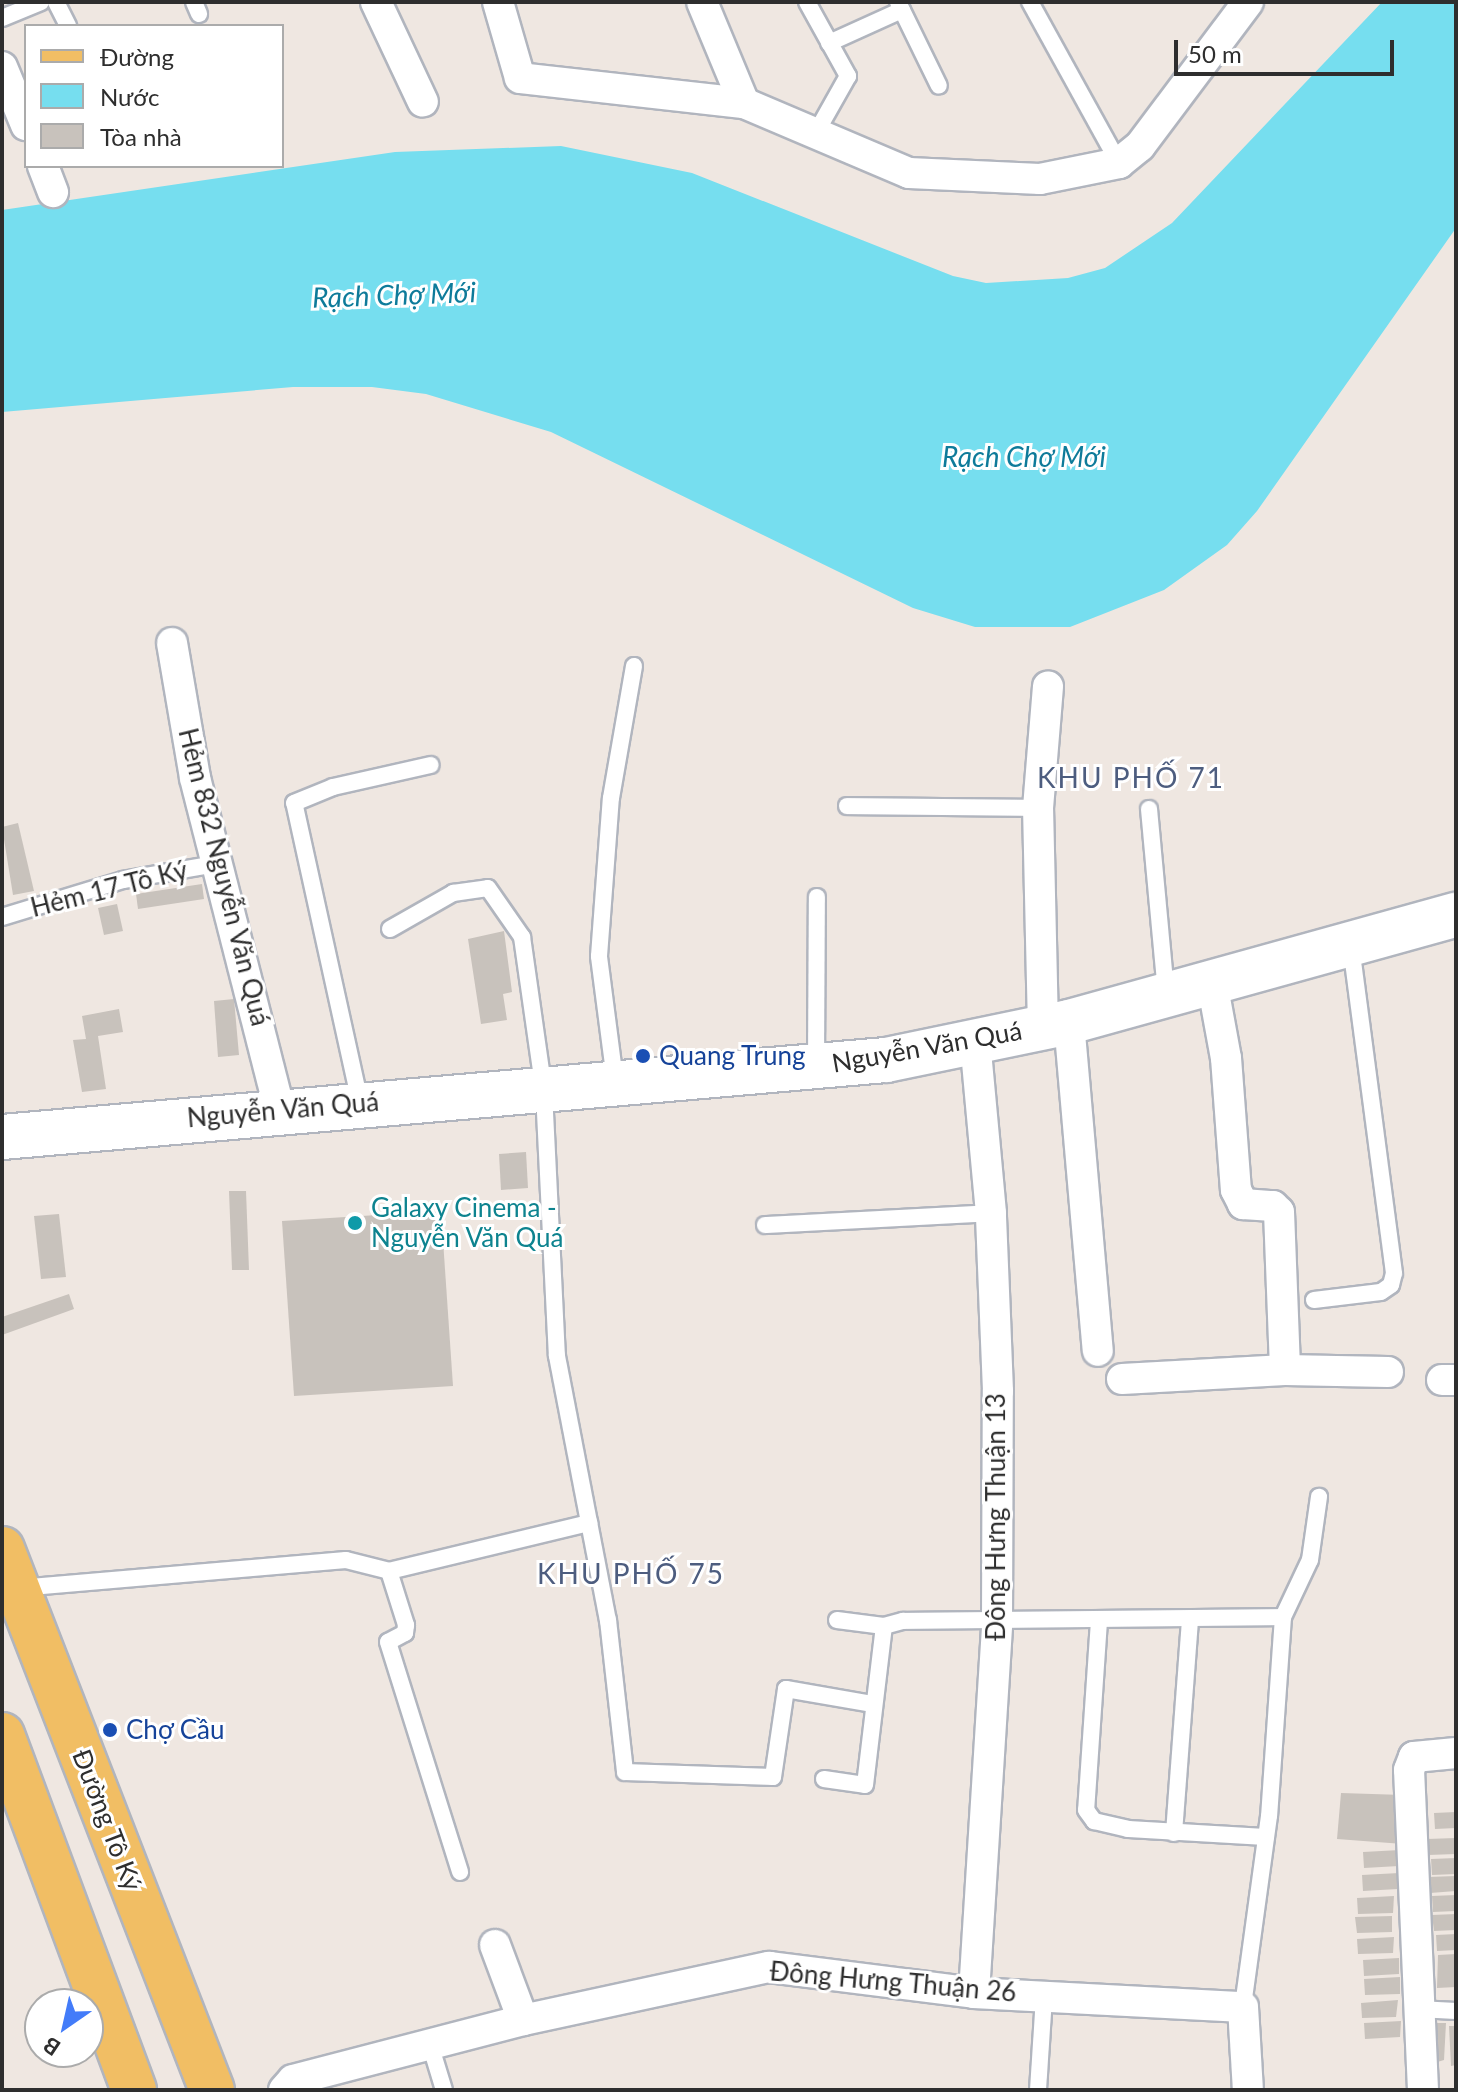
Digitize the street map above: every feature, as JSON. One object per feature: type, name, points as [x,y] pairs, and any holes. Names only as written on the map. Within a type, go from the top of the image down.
[{"type":"main road","name":"Nguyễn Văn Quá","points":[[2,1137],[360,1102],[544,1092],[615,1082],[886,1060],[1056,1024],[1456,915]]},
{"type":"main road","name":"Đường Tô Ký","points":[[9,1569],[212,2090]]},
{"type":"main road","points":[[2,1735],[134,2090]]},
{"type":"street","points":[[376,2],[423,102]]},
{"type":"street","points":[[498,2],[520,78],[744,103],[817,131],[909,173],[1040,179],[1119,163],[1140,146],[1248,2]]},
{"type":"street","points":[[702,2],[744,103]]},
{"type":"street","points":[[2,67],[24,120]]},
{"type":"street","name":"Hẻm 832 Nguyễn Văn Quá","points":[[172,643],[195,778],[280,1111]]},
{"type":"street","points":[[1048,686],[1038,808],[1056,1024],[1098,1351]]},
{"type":"street","points":[[1212,982],[1226,1058],[1236,1190],[1243,1204],[1273,1206],[1279,1212],[1285,1370]]},
{"type":"street","name":"Đông Hưng Thuận 13","points":[[974,1993],[997,1623],[998,1391],[991,1213],[975,1042]]},
{"type":"street","points":[[1122,1379],[1285,1370],[1388,1372]]},
{"type":"street","points":[[1423,2090],[1409,1770],[1414,1757],[1456,1753]]},
{"type":"street","points":[[495,1945],[523,2020]]},
{"type":"street","name":"Đông Hưng Thuận 26","points":[[284,2090],[293,2080],[523,2020],[769,1967],[974,1993],[1243,2007]]},
{"type":"street","points":[[1243,2007],[1248,2090]]},
{"type":"lane","points":[[2,18],[41,2]]},
{"type":"lane","points":[[807,2],[848,76],[817,131]]},
{"type":"lane","points":[[1030,2],[1119,163]]},
{"type":"lane","points":[[61,4],[67,24]]},
{"type":"lane","points":[[829,43],[900,6],[939,86]]},
{"type":"lane","points":[[615,1082],[599,956],[611,798],[634,666]]},
{"type":"lane","points":[[360,1102],[294,803],[333,787],[431,765]]},
{"type":"lane","points":[[847,806],[1038,808]]},
{"type":"lane","points":[[1149,809],[1167,994]]},
{"type":"lane","name":"Hẻm 17 Tô Ký","points":[[2,917],[123,880],[216,864]]},
{"type":"lane","points":[[390,929],[453,893],[488,888],[522,937],[544,1092],[557,1356],[608,1620],[625,1772],[773,1777],[786,1689],[872,1704]]},
{"type":"lane","points":[[816,1065],[817,897]]},
{"type":"lane","points":[[1314,1300],[1381,1292],[1391,1285],[1394,1273],[1350,942]]},
{"type":"lane","points":[[765,1225],[991,1213]]},
{"type":"lane","points":[[1243,2007],[1266,1837],[1283,1617],[1310,1560],[1319,1497]]},
{"type":"lane","points":[[9,1569],[346,1560],[389,1571],[589,1523]]},
{"type":"lane","points":[[389,1571],[406,1625],[405,1633],[388,1642],[460,1872]]},
{"type":"lane","points":[[837,1620],[884,1626],[903,1621],[997,1623],[1283,1617]]},
{"type":"lane","points":[[1174,1833],[1190,1619]]},
{"type":"lane","points":[[1099,1621],[1086,1810],[1104,1827],[1266,1837]]},
{"type":"lane","points":[[824,1779],[865,1785],[872,1704],[884,1626]]},
{"type":"lane","points":[[1038,2090],[1044,1996]]},
{"type":"lane","points":[[1418,2009],[1456,2011]]},
{"type":"lane","points":[[430,2044],[444,2090]]},
{"type":"water","name":"Rạch Chợ Mới","points":[[1382,2],[1456,2],[1456,228],[1257,511],[1227,545],[1164,590],[1070,627],[975,627],[913,608],[551,432],[426,394],[372,387],[293,387],[2,412],[2,210],[395,152],[561,146],[692,173],[953,276],[986,283],[1068,278],[1105,268],[1172,223]]},
{"type":"building","points":[[18,823],[34,891],[13,895],[2,827]]},
{"type":"building","points":[[202,884],[204,899],[138,909],[136,894]]},
{"type":"building","points":[[117,904],[123,931],[104,935],[98,908]]},
{"type":"building","points":[[504,931],[512,992],[503,994],[507,1020],[481,1024],[468,939]]},
{"type":"building","points":[[234,999],[239,1055],[218,1057],[214,1001]]},
{"type":"building","points":[[119,1009],[123,1032],[98,1036],[106,1089],[82,1092],[73,1040],[86,1039],[82,1016]]},
{"type":"building","points":[[526,1152],[528,1188],[501,1190],[499,1154]]},
{"type":"building","points":[[229,1191],[246,1191],[249,1270],[232,1270]]},
{"type":"building","points":[[441,1211],[453,1386],[294,1396],[282,1221]]},
{"type":"building","points":[[59,1214],[66,1277],[41,1279],[34,1216]]},
{"type":"building","points":[[69,1294],[74,1309],[2,1335],[2,1317]]},
{"type":"building","points":[[1341,1793],[1403,1795],[1403,1844],[1337,1839]]},
{"type":"building","points":[[1456,1812],[1456,1828],[1435,1829],[1434,1813]]},
{"type":"building","points":[[1456,1838],[1456,1854],[1428,1855],[1427,1839]]},
{"type":"building","points":[[1400,1850],[1399,1866],[1364,1868],[1363,1852]]},
{"type":"building","points":[[1456,1858],[1456,1874],[1432,1875],[1431,1859]]},
{"type":"building","points":[[1399,1873],[1398,1889],[1363,1891],[1362,1875]]},
{"type":"building","points":[[1456,1876],[1456,1891],[1430,1893],[1428,1877]]},
{"type":"building","points":[[1456,1895],[1456,1911],[1433,1912],[1432,1896]]},
{"type":"building","points":[[1394,1896],[1393,1913],[1358,1914],[1357,1898]]},
{"type":"building","points":[[1456,1914],[1456,1930],[1434,1931],[1432,1915]]},
{"type":"building","points":[[1392,1916],[1392,1932],[1357,1933],[1355,1917]]},
{"type":"building","points":[[1456,1934],[1456,1950],[1437,1951],[1436,1935]]},
{"type":"building","points":[[1394,1937],[1393,1953],[1358,1954],[1357,1939]]},
{"type":"building","points":[[1456,1954],[1456,1987],[1437,1988],[1438,1955]]},
{"type":"building","points":[[1399,1958],[1399,1974],[1364,1976],[1363,1960]]},
{"type":"building","points":[[1400,1977],[1400,1994],[1365,1995],[1364,1979]]},
{"type":"building","points":[[1398,2000],[1396,2017],[1362,2018],[1361,2003]]},
{"type":"building","points":[[1401,2021],[1400,2037],[1365,2039],[1364,2023]]},
{"type":"building","points":[[1432,2023],[1446,2023],[1444,2060],[1434,2063]]},
{"type":"building","points":[[1449,2026],[1456,2026],[1456,2065],[1451,2066]]},
{"type":"place","name":"Quang Trung","points":[[643,1056]]},
{"type":"place","name":"Galaxy Cinema - Nguyễn Văn Quá","points":[[355,1223]]},
{"type":"place","name":"Chợ Cầu","points":[[110,1730]]},
{"type":"district","name":"KHU PHỐ 71","points":[[1131,777]]},
{"type":"district","name":"KHU PHỐ 75","points":[[631,1573]]}]
